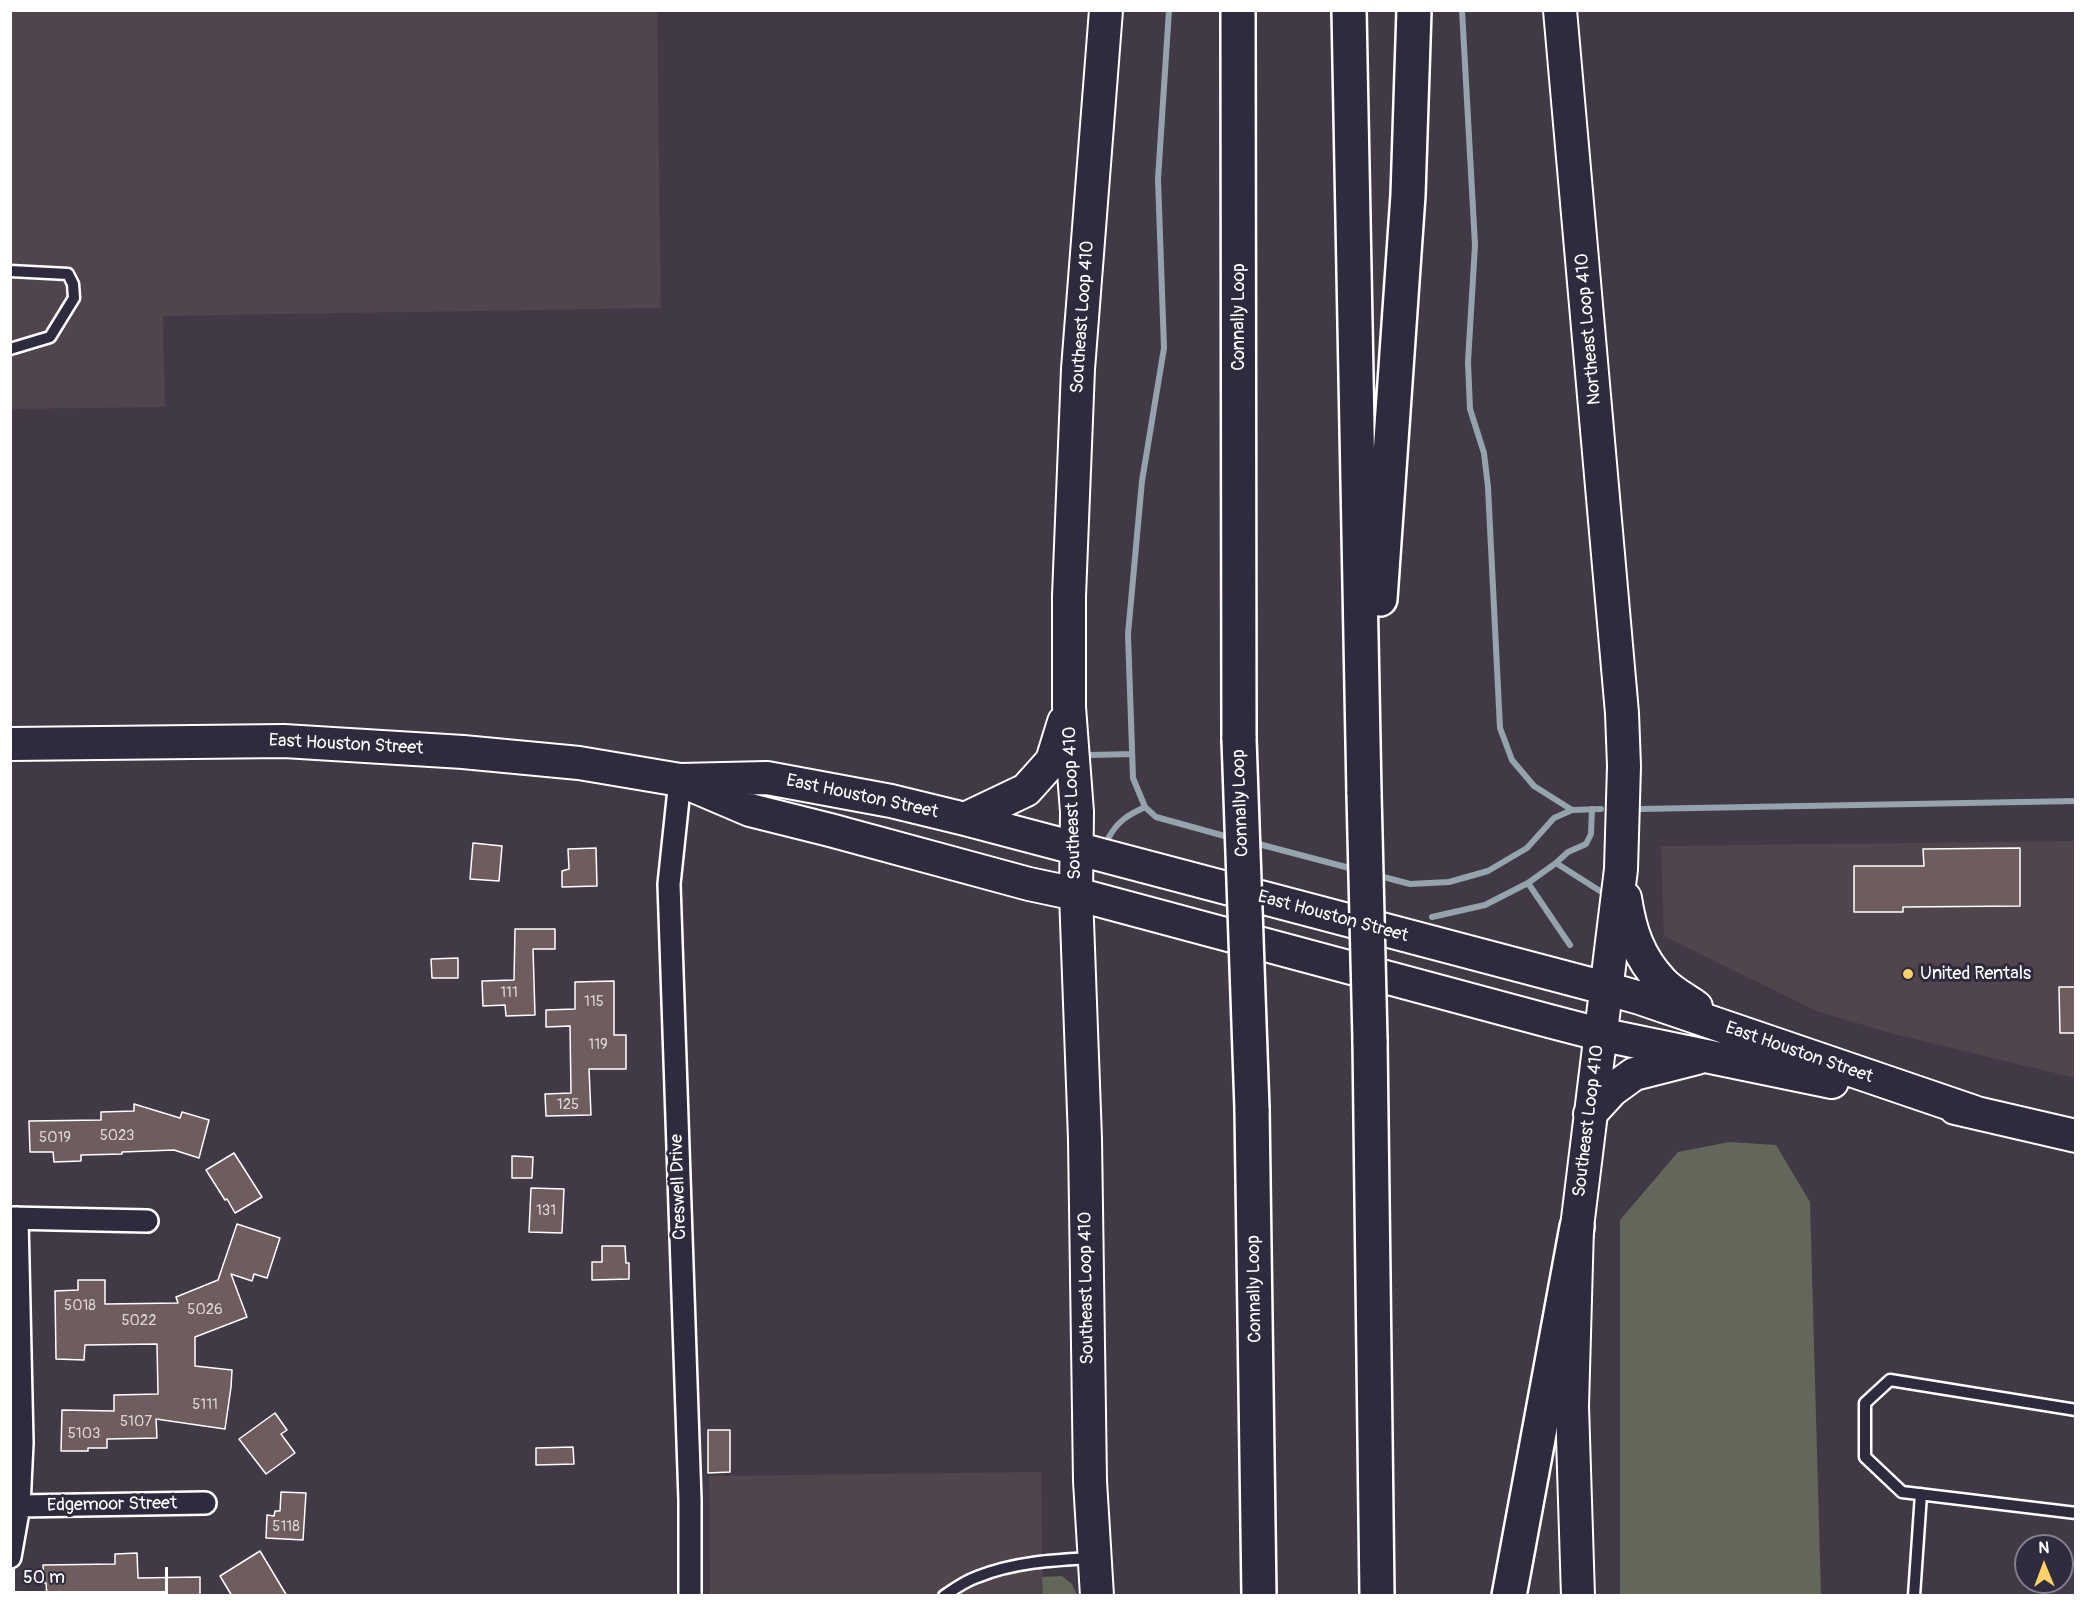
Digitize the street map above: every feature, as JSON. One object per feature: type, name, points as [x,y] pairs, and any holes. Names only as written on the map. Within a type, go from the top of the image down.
[{"type":"highway","name":"Connally Loop","points":[[1238,10],[1239,739],[1252,1109],[1259,1596]]},
{"type":"highway","points":[[1349,10],[1370,1041],[1377,1596]]},
{"type":"highway","points":[[1362,642],[1379,605],[1408,195],[1414,10]]},
{"type":"highway","points":[[1509,1596],[1577,1227]]},
{"type":"main road","name":"Southeast Loop 410","points":[[1097,1596],[1090,1481],[1085,1139],[1076,894],[1077,812],[1069,707],[1069,596],[1078,369],[1106,10]]},
{"type":"main road","name":"Northeast Loop 410","points":[[1560,10],[1616,648]]},
{"type":"main road","name":"Southeast Loop 410","points":[[1578,1596],[1572,1406],[1577,1227],[1621,869],[1624,766],[1616,648]]},
{"type":"main road","points":[[965,819],[1026,790],[1052,761],[1069,707]]},
{"type":"main road","name":"East Houston Street","points":[[10,744],[284,741],[374,746],[579,763],[680,780],[767,778],[891,801],[1640,998],[1974,1112]]},
{"type":"main road","name":"East Houston Street","points":[[680,780],[750,810],[1033,885],[1076,894],[1599,1034],[1974,1112],[2076,1136]]},
{"type":"main road","points":[[1621,869],[1629,926],[1643,958],[1663,983],[1729,1030]]},
{"type":"main road","points":[[1590,1114],[1612,1090],[1634,1074],[1707,1056]]},
{"type":"street","name":"Creswell Drive","points":[[680,780],[669,884],[690,1488],[690,1596]]},
{"type":"street","points":[[10,1557],[19,1506],[22,1443],[14,1218],[147,1221]]},
{"type":"street","name":"Edgemoor Street","points":[[19,1506],[205,1503]]},
{"type":"lane","points":[[10,271],[68,274],[73,284],[74,298],[50,337],[10,349]]},
{"type":"lane","points":[[2076,1410],[1890,1380],[1865,1403],[1865,1458],[1902,1492],[2076,1513]]},
{"type":"lane","points":[[1914,1596],[1921,1494]]},
{"type":"lane","points":[[944,1596],[975,1577],[1013,1566],[1042,1560],[1094,1557]]},
{"type":"shaded area","points":[[10,11],[657,11],[661,308],[163,316],[165,407],[11,409]]},
{"type":"shaded area","name":"United Rentals","points":[[2075,841],[2075,1078],[1894,1034],[1816,1011],[1664,936],[1661,846]]},
{"type":"shaded area","points":[[1041,1472],[1043,1595],[710,1595],[709,1476]]},
{"type":"green space","points":[[1729,1142],[1776,1145],[1810,1202],[1821,1595],[1620,1595],[1620,1220],[1678,1152]]},
{"type":"green space","points":[[1062,1576],[1072,1584],[1077,1595],[1043,1595],[1042,1577]]},
{"type":"building","points":[[473,843],[502,846],[499,881],[470,879]]},
{"type":"building","points":[[596,848],[597,886],[562,887],[562,871],[569,869],[568,849]]},
{"type":"building","points":[[2020,848],[2020,906],[1903,907],[1903,912],[1854,912],[1854,866],[1924,866],[1923,849]]},
{"type":"building","points":[[515,929],[555,929],[555,949],[533,949],[535,1015],[506,1016],[505,1005],[483,1006],[482,981],[514,980]]},
{"type":"building","points":[[458,958],[458,978],[432,978],[431,959]]},
{"type":"building","points":[[614,981],[614,1035],[626,1035],[626,1069],[589,1069],[591,1115],[546,1116],[545,1094],[571,1093],[570,1026],[546,1027],[546,1010],[575,1009],[575,982]]},
{"type":"building","points":[[2059,987],[2076,987],[2076,1033],[2060,1033]]},
{"type":"building","points":[[134,1104],[180,1118],[182,1112],[209,1120],[199,1158],[174,1150],[81,1155],[81,1161],[54,1162],[53,1152],[30,1152],[29,1121],[101,1120],[101,1112],[134,1111]]},
{"type":"building","points":[[234,1153],[262,1197],[235,1213],[206,1170]]},
{"type":"building","points":[[512,1156],[533,1157],[532,1178],[512,1178]]},
{"type":"building","points":[[531,1188],[564,1189],[562,1233],[529,1232]]},
{"type":"building","points":[[237,1224],[280,1238],[267,1278],[254,1274],[252,1281],[231,1274],[247,1317],[195,1337],[195,1366],[232,1370],[225,1429],[156,1419],[157,1438],[107,1439],[107,1448],[61,1451],[62,1410],[114,1411],[114,1395],[158,1394],[157,1344],[85,1345],[84,1360],[56,1359],[55,1291],[78,1290],[78,1280],[105,1280],[105,1304],[178,1303],[176,1297],[218,1280]]},
{"type":"building","points":[[602,1246],[625,1246],[626,1263],[629,1263],[629,1279],[592,1280],[592,1262],[602,1262]]},
{"type":"building","points":[[275,1413],[287,1430],[281,1434],[295,1453],[266,1474],[239,1439]]},
{"type":"building","points":[[708,1430],[730,1430],[730,1472],[708,1473]]},
{"type":"building","points":[[573,1447],[574,1464],[536,1465],[536,1448]]},
{"type":"building","points":[[281,1492],[306,1493],[303,1540],[266,1538],[267,1515],[274,1516],[275,1511],[280,1511]]},
{"type":"building","points":[[260,1551],[287,1596],[232,1596],[220,1576]]},
{"type":"building","points":[[137,1553],[138,1578],[200,1577],[200,1596],[47,1596],[43,1565],[115,1564],[115,1554]]},
{"type":"waterway","points":[[1169,10],[1158,179],[1164,348],[1142,481],[1128,634],[1133,778],[1145,807],[1156,817],[1232,838]]},
{"type":"waterway","points":[[1462,10],[1475,245],[1468,362],[1470,409],[1484,453],[1488,487],[1500,728],[1512,760],[1534,786],[1572,810]]},
{"type":"waterway","points":[[1089,755],[1132,754]]},
{"type":"waterway","points":[[1640,809],[2076,801]]},
{"type":"waterway","points":[[1109,837],[1124,819],[1145,807]]},
{"type":"waterway","points":[[1432,917],[1485,905],[1528,883],[1568,852],[1586,844],[1591,834],[1592,809]]},
{"type":"waterway","points":[[1376,875],[1410,884],[1449,882],[1488,871],[1527,848],[1554,818],[1572,810],[1601,809]]},
{"type":"waterway","points":[[1251,842],[1357,870]]},
{"type":"waterway","points":[[1556,863],[1600,891]]},
{"type":"waterway","points":[[1528,883],[1570,945]]},
{"type":"place","name":"United Rentals","points":[[1908,974]]}]
